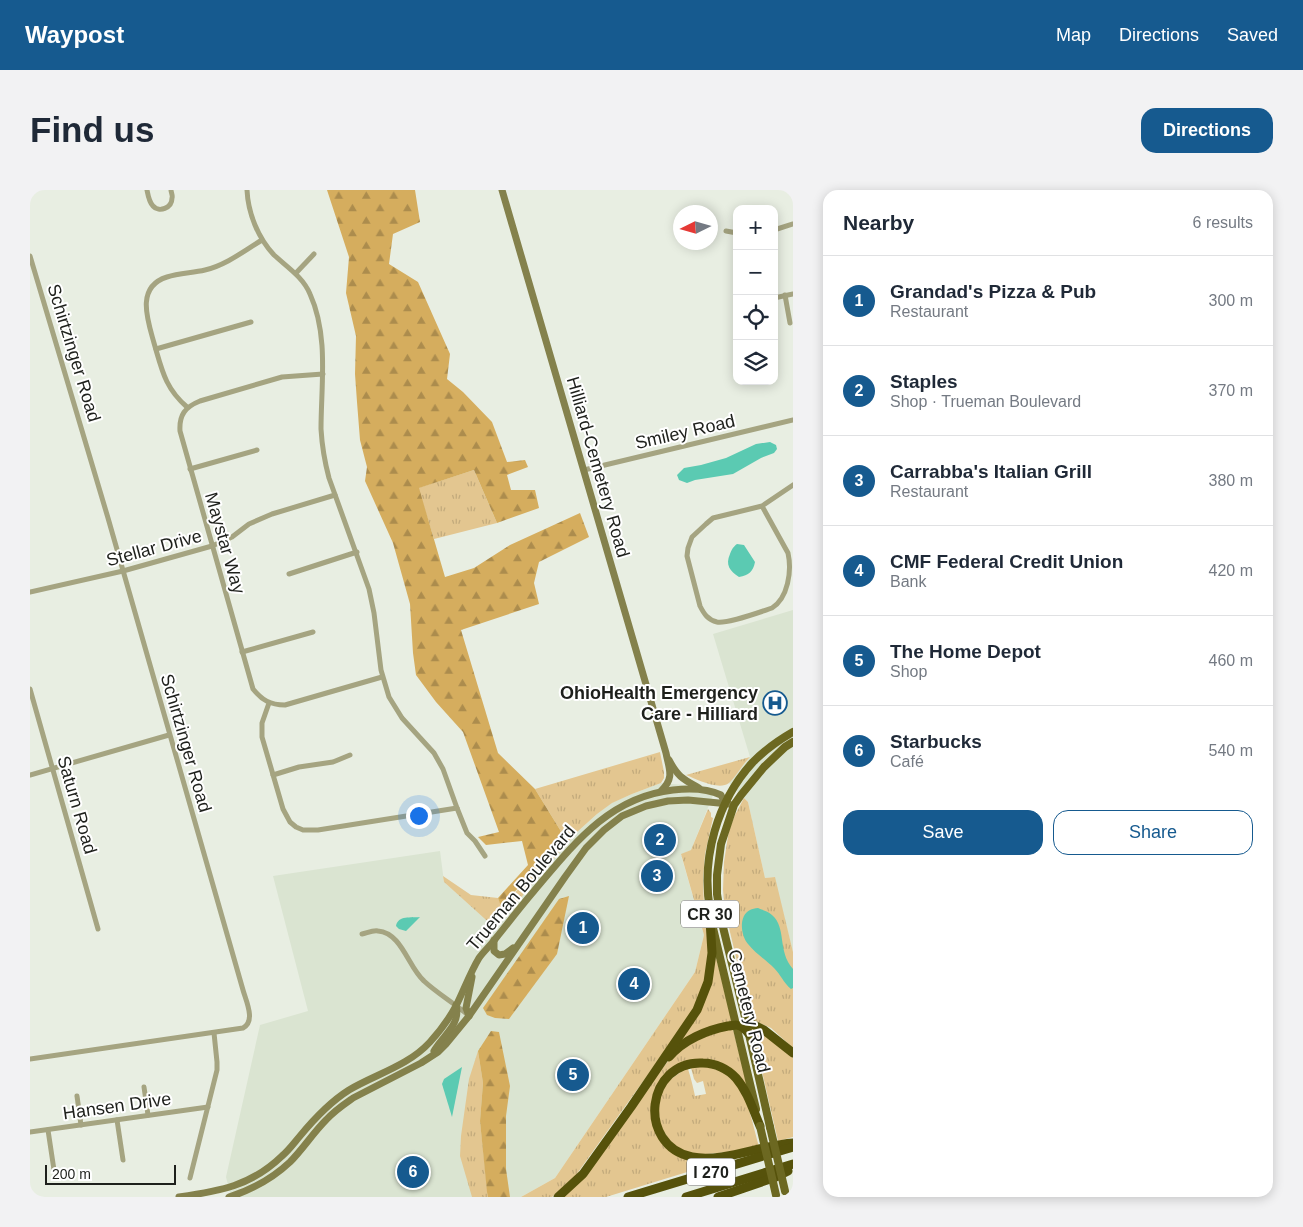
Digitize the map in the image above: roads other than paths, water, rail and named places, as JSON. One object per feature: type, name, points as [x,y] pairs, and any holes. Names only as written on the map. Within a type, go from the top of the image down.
[{"type":"highway","points":[[558,1197],[583,1174],[697,1010],[708,982],[712,953],[709,904]]},
{"type":"highway","points":[[746,1021],[764,1030],[793,1053]]},
{"type":"highway","points":[[631,1106],[673,1052],[683,1044],[698,1035],[736,1025],[743,1028],[749,1034]]},
{"type":"highway","points":[[760,1126],[742,1086],[730,1073],[716,1065],[696,1062],[682,1067],[667,1077],[656,1094],[654,1113],[659,1133],[665,1142],[684,1155],[697,1158],[712,1158],[793,1143]]},
{"type":"highway","name":"I 270","points":[[628,1197],[793,1147]]},
{"type":"highway","name":"I 270","points":[[686,1197],[793,1164]]},
{"type":"highway","points":[[718,1197],[776,1177],[793,1169]]},
{"type":"main road","name":"Hilliard-Cemetery Road","points":[[502,190],[666,753],[670,776],[668,784],[661,791]]},
{"type":"main road","points":[[730,804],[734,788],[754,762],[793,732]]},
{"type":"main road","points":[[730,804],[764,767],[793,742]]},
{"type":"main road","name":"Hilliard-Cemetery Road","points":[[666,753],[677,774],[700,789]]},
{"type":"main road","name":"Trueman Boulevard","points":[[179,1197],[221,1190],[263,1172],[283,1156],[328,1106],[349,1090],[416,1056],[442,1028],[480,957],[551,870],[584,834],[618,807],[640,797],[661,791],[700,789],[722,795],[730,804]]},
{"type":"main road","name":"Trueman Boulevard","points":[[229,1197],[268,1179],[290,1162],[325,1121],[344,1104],[432,1056],[454,1036],[586,848],[604,830],[622,816],[646,806],[668,801],[688,800],[730,804]]},
{"type":"main road","name":"Cemetery Road","points":[[730,804],[717,823],[709,853],[707,875],[709,904],[777,1196]]},
{"type":"main road","name":"Cemetery Road","points":[[730,804],[717,864],[716,884],[721,919],[786,1194]]},
{"type":"main road","points":[[584,834],[586,848]]},
{"type":"main road","points":[[494,940],[494,951],[497,955],[502,955],[509,952],[522,938]]},
{"type":"main road","points":[[469,1016],[466,1003],[473,970]]},
{"type":"main road","points":[[432,1056],[454,1024],[458,1012],[456,1005]]},
{"type":"street","points":[[147,190],[152,205],[157,209],[168,207],[171,203],[173,198],[171,190]]},
{"type":"street","points":[[247,190],[249,209],[262,240],[274,255],[296,274],[310,292],[317,317],[321,336],[323,374],[322,431],[326,465],[369,588],[382,677],[390,697],[402,718],[434,754],[443,769],[467,832],[485,856]]},
{"type":"street","points":[[778,229],[793,224]]},
{"type":"street","points":[[726,231],[733,232]]},
{"type":"street","points":[[262,240],[216,266],[166,277],[154,285],[148,294],[146,308],[165,380],[173,393],[187,407],[200,400],[271,380],[295,375],[323,374]]},
{"type":"street","points":[[296,274],[314,254]]},
{"type":"street","name":"Schirtzinger Road","points":[[30,256],[82,428],[250,1017],[250,1022],[245,1027],[214,1033],[30,1059]]},
{"type":"street","points":[[778,297],[793,294]]},
{"type":"street","points":[[784,295],[790,323]]},
{"type":"street","points":[[156,349],[251,322]]},
{"type":"street","name":"Maystar Way","points":[[187,407],[181,419],[180,431],[190,469],[253,689],[269,703]]},
{"type":"street","name":"Smiley Road","points":[[584,470],[793,420]]},
{"type":"street","points":[[190,469],[257,450]]},
{"type":"street","points":[[762,506],[791,558],[791,566],[782,598],[775,607],[734,620],[714,621],[705,615],[700,606],[687,556],[690,541],[694,534],[713,518],[762,506],[793,485]]},
{"type":"street","name":"Stellar Drive","points":[[30,592],[123,571],[212,546],[232,538],[249,524],[272,514],[335,495]]},
{"type":"street","points":[[289,574],[357,552]]},
{"type":"street","points":[[242,652],[313,632]]},
{"type":"street","points":[[382,677],[292,704],[277,705],[269,703],[262,723],[262,737],[286,816],[296,827],[304,830],[318,830],[457,808]]},
{"type":"street","name":"Saturn Road","points":[[30,689],[98,928]]},
{"type":"street","points":[[30,775],[169,735]]},
{"type":"street","points":[[273,775],[298,767],[333,762],[350,756]]},
{"type":"street","points":[[362,934],[378,931],[393,938],[402,947],[422,980],[469,1016]]},
{"type":"street","points":[[190,1178],[216,1077],[218,1062],[214,1033]]},
{"type":"street","points":[[144,1086],[148,1115]]},
{"type":"street","points":[[77,1096],[80,1125]]},
{"type":"street","name":"Hansen Drive","points":[[30,1132],[208,1107]]},
{"type":"street","points":[[117,1120],[123,1160]]},
{"type":"street","points":[[48,1130],[54,1170]]},
{"type":"place","name":"OhioHealth Emergency Care - Hilliard","points":[[775,703]]},
{"type":"place","name":"Staples","points":[[660,840]]},
{"type":"place","name":"Carrabba's Italian Grill","points":[[657,876]]},
{"type":"place","name":"Grandad's Pizza & Pub","points":[[583,928]]},
{"type":"place","name":"CMF Federal Credit Union","points":[[634,984]]},
{"type":"place","name":"The Home Depot","points":[[573,1075]]},
{"type":"place","name":"Starbucks","points":[[413,1172]]}]
